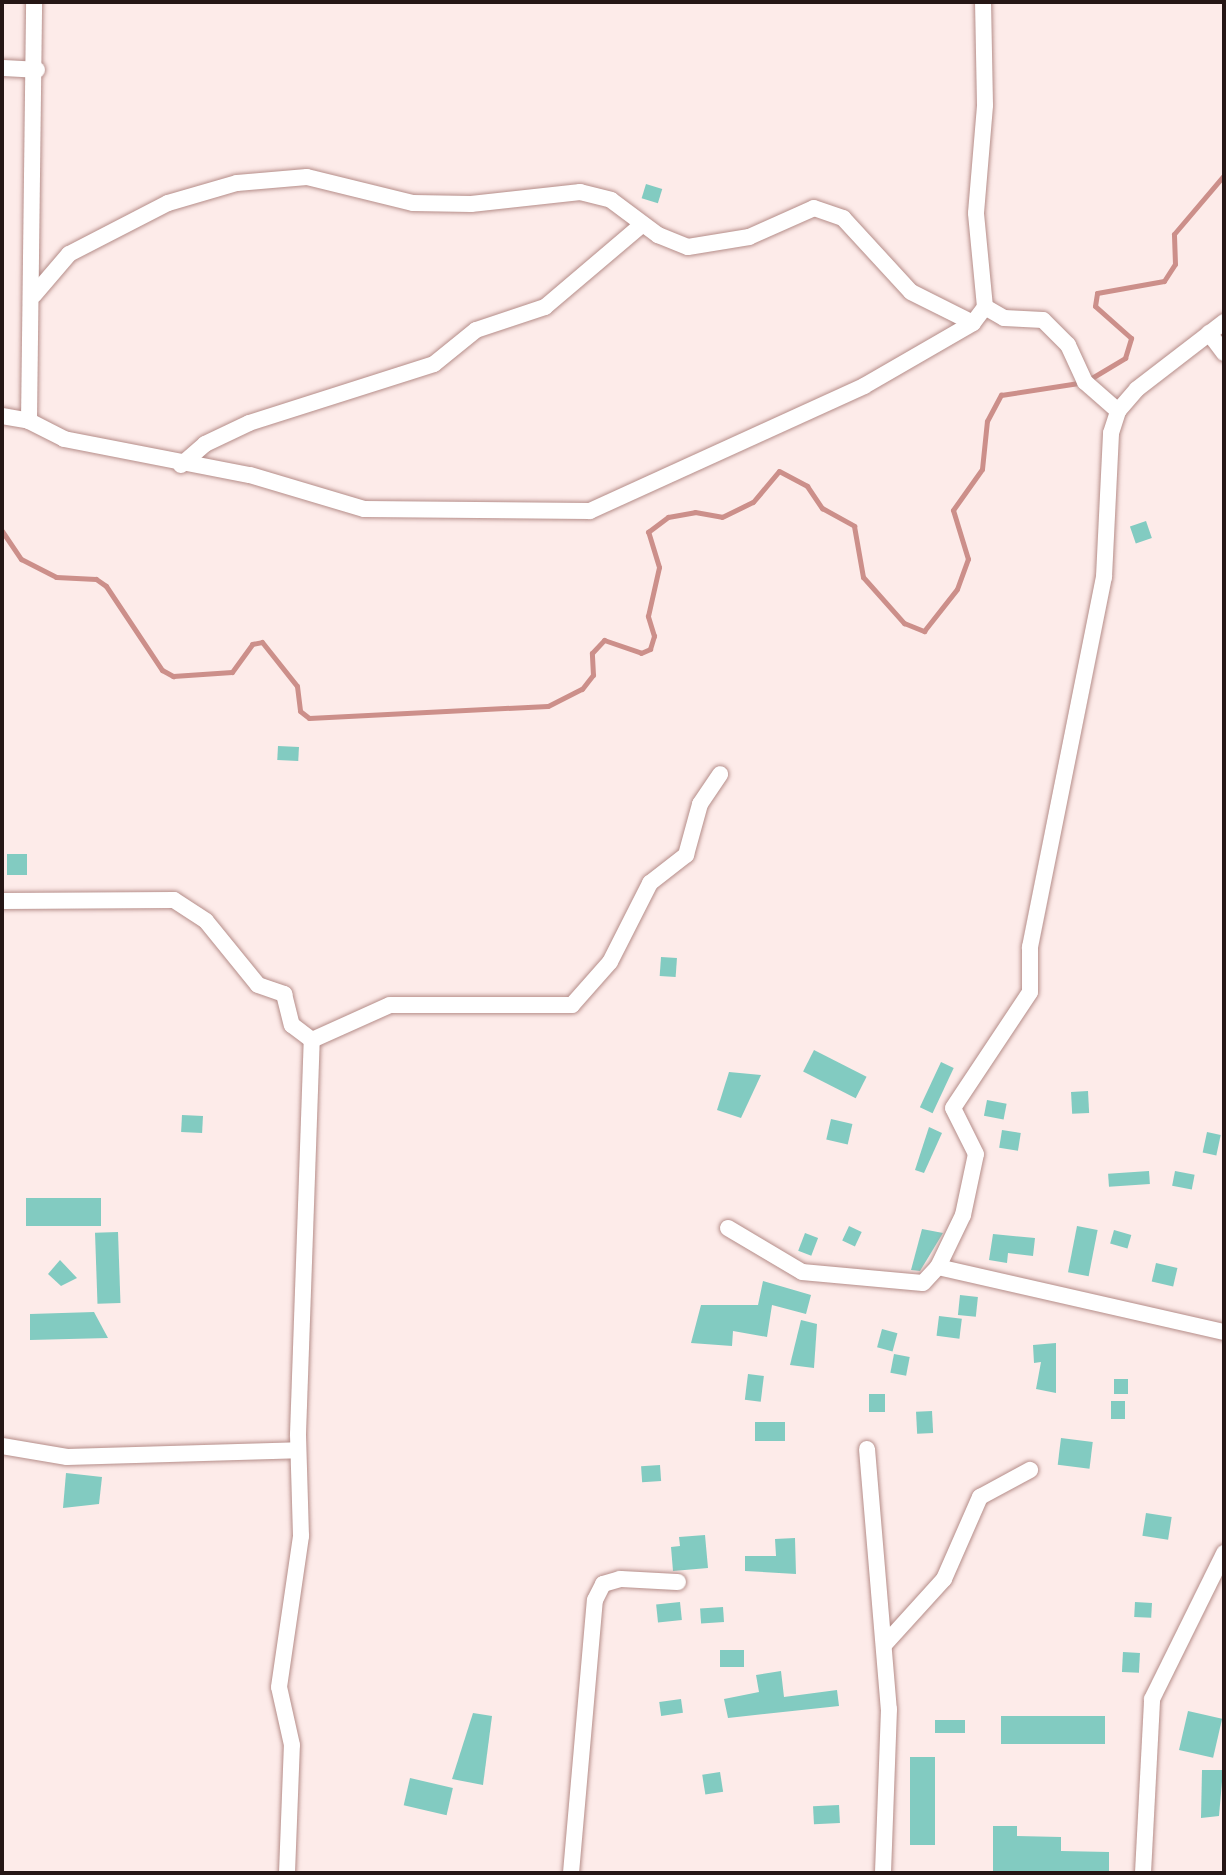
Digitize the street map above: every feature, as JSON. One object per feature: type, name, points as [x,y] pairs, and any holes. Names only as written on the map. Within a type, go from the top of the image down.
[{"type":"street","points":[[29,421],[34,295],[28,230],[37,70],[34,2]]},
{"type":"street","points":[[2,416],[29,421],[64,439],[181,465],[250,475],[364,509],[525,515],[590,510],[864,386],[973,323],[985,307],[976,213],[985,105],[983,2]]},
{"type":"street","points":[[2,68],[37,70]]},
{"type":"street","points":[[34,295],[69,254],[112,228],[168,203],[237,183],[307,177],[424,203],[580,192],[611,200],[643,223],[688,247],[749,237],[814,208],[843,218],[911,292],[973,323]]},
{"type":"street","points":[[181,465],[205,444],[249,423],[434,364],[476,330],[545,307],[643,223]]},
{"type":"street","points":[[985,307],[1004,318],[1043,320],[1068,345],[1085,382],[1118,411]]},
{"type":"street","points":[[728,1228],[802,1272],[923,1283],[938,1267],[962,1215],[976,1154],[953,1108],[1030,992],[1030,947],[1104,577],[1111,433],[1118,411],[1164,364],[1224,322]]},
{"type":"street","points":[[1209,333],[1224,353]]},
{"type":"street","points":[[312,1040],[390,1004],[572,1005],[610,962],[650,883],[686,855],[700,804],[720,774]]},
{"type":"street","points":[[2,901],[174,900],[206,921],[258,985],[284,994],[292,1025],[312,1040]]},
{"type":"street","points":[[287,1873],[292,1745],[279,1687],[301,1536],[298,1450],[312,1040]]},
{"type":"street","points":[[938,1267],[1224,1332]]},
{"type":"street","points":[[2,1447],[67,1457],[298,1450]]},
{"type":"street","points":[[867,1449],[886,1644],[883,1873]]},
{"type":"street","points":[[886,1644],[944,1579],[980,1497],[1030,1470]]},
{"type":"street","points":[[1143,1873],[1152,1699],[1224,1553]]},
{"type":"street","points":[[571,1873],[595,1600],[603,1584],[620,1579],[678,1582]]},
{"type":"building","points":[[646,184],[662,189],[658,203],[642,198]]},
{"type":"building","points":[[1146,521],[1152,538],[1136,544],[1130,527]]},
{"type":"building","points":[[278,746],[299,747],[298,761],[277,760]]},
{"type":"building","points":[[7,854],[27,854],[27,875],[7,875]]},
{"type":"building","points":[[661,957],[677,958],[676,977],[660,976]]},
{"type":"building","points":[[814,1050],[867,1077],[856,1098],[803,1071]]},
{"type":"building","points":[[941,1062],[954,1068],[933,1113],[920,1107]]},
{"type":"building","points":[[729,1072],[761,1075],[741,1118],[717,1110]]},
{"type":"building","points":[[1088,1091],[1089,1113],[1072,1114],[1071,1092]]},
{"type":"building","points":[[987,1100],[1007,1104],[1004,1120],[984,1116]]},
{"type":"building","points":[[182,1115],[203,1116],[202,1133],[181,1132]]},
{"type":"building","points":[[831,1119],[852,1124],[848,1144],[826,1139]]},
{"type":"building","points":[[929,1127],[942,1133],[924,1173],[915,1170]]},
{"type":"building","points":[[1002,1130],[1021,1133],[1018,1151],[999,1148]]},
{"type":"building","points":[[1207,1132],[1221,1135],[1216,1155],[1203,1153]]},
{"type":"building","points":[[1149,1171],[1150,1184],[1109,1187],[1108,1174]]},
{"type":"building","points":[[1175,1171],[1195,1175],[1192,1190],[1172,1186]]},
{"type":"building","points":[[26,1198],[101,1198],[101,1226],[26,1226]]},
{"type":"building","points":[[849,1226],[862,1232],[855,1246],[842,1241]]},
{"type":"building","points":[[1077,1226],[1098,1230],[1089,1276],[1068,1272]]},
{"type":"building","points":[[922,1229],[943,1233],[920,1271],[911,1270]]},
{"type":"building","points":[[1114,1230],[1131,1235],[1127,1248],[1110,1243]]},
{"type":"building","points":[[118,1232],[120,1303],[97,1304],[95,1233]]},
{"type":"building","points":[[805,1233],[818,1238],[811,1256],[798,1251]]},
{"type":"building","points":[[993,1234],[1035,1238],[1033,1256],[1008,1253],[1007,1263],[989,1260]]},
{"type":"building","points":[[60,1260],[77,1278],[61,1286],[48,1274]]},
{"type":"building","points":[[1156,1263],[1177,1268],[1173,1286],[1152,1282]]},
{"type":"building","points":[[763,1281],[811,1295],[806,1314],[772,1305],[767,1337],[733,1331],[732,1346],[691,1343],[701,1305],[758,1305]]},
{"type":"building","points":[[960,1295],[978,1297],[976,1317],[958,1315]]},
{"type":"building","points":[[94,1312],[108,1338],[30,1340],[30,1314]]},
{"type":"building","points":[[939,1316],[962,1319],[959,1339],[937,1336]]},
{"type":"building","points":[[801,1320],[817,1324],[814,1368],[790,1365]]},
{"type":"building","points":[[882,1329],[897,1333],[893,1351],[877,1347]]},
{"type":"building","points":[[1056,1343],[1056,1393],[1036,1389],[1041,1362],[1034,1363],[1033,1345]]},
{"type":"building","points":[[894,1354],[910,1357],[906,1376],[890,1373]]},
{"type":"building","points":[[748,1374],[764,1376],[761,1402],[745,1400]]},
{"type":"building","points":[[1114,1379],[1128,1379],[1128,1394],[1114,1394]]},
{"type":"building","points":[[869,1394],[885,1394],[885,1412],[869,1412]]},
{"type":"building","points":[[1111,1401],[1125,1401],[1125,1419],[1111,1419]]},
{"type":"building","points":[[932,1411],[933,1433],[917,1434],[916,1412]]},
{"type":"building","points":[[755,1422],[785,1422],[785,1441],[755,1441]]},
{"type":"building","points":[[1061,1438],[1093,1442],[1089,1469],[1058,1465]]},
{"type":"building","points":[[660,1465],[661,1481],[642,1482],[641,1466]]},
{"type":"building","points":[[66,1473],[102,1477],[99,1504],[63,1508]]},
{"type":"building","points":[[1146,1513],[1172,1517],[1168,1540],[1142,1536]]},
{"type":"building","points":[[705,1535],[708,1568],[673,1571],[671,1547],[680,1546],[679,1537]]},
{"type":"building","points":[[795,1538],[796,1574],[745,1571],[745,1556],[776,1556],[775,1539]]},
{"type":"building","points":[[680,1602],[682,1620],[658,1622],[656,1605]]},
{"type":"building","points":[[1135,1602],[1152,1603],[1151,1618],[1134,1617]]},
{"type":"building","points":[[723,1607],[724,1622],[701,1624],[700,1609]]},
{"type":"building","points":[[720,1650],[744,1650],[744,1667],[720,1667]]},
{"type":"building","points":[[1123,1652],[1140,1653],[1139,1673],[1122,1672]]},
{"type":"building","points":[[781,1671],[784,1697],[837,1690],[839,1706],[728,1718],[724,1699],[759,1692],[756,1675]]},
{"type":"building","points":[[681,1699],[683,1713],[661,1716],[659,1702]]},
{"type":"building","points":[[1188,1711],[1222,1719],[1213,1758],[1179,1750]]},
{"type":"building","points":[[473,1713],[492,1716],[483,1785],[452,1779]]},
{"type":"building","points":[[1001,1716],[1105,1716],[1105,1744],[1001,1744]]},
{"type":"building","points":[[935,1720],[965,1720],[965,1733],[935,1733]]},
{"type":"building","points":[[910,1757],[935,1757],[935,1845],[910,1845]]},
{"type":"building","points":[[1202,1770],[1223,1770],[1219,1816],[1201,1818]]},
{"type":"building","points":[[720,1772],[723,1792],[705,1795],[702,1775]]},
{"type":"building","points":[[410,1778],[453,1788],[447,1815],[404,1805]]},
{"type":"building","points":[[839,1805],[840,1823],[814,1824],[813,1806]]},
{"type":"building","points":[[993,1826],[1017,1826],[1017,1836],[1061,1837],[1061,1851],[1109,1852],[1109,1873],[993,1873]]},
{"type":"waterway","points":[[2,531],[21,559],[56,577],[96,579],[106,586],[162,670],[173,676],[232,672],[252,644],[262,642],[297,686],[300,711],[309,718],[548,706],[582,689],[593,675],[592,653],[604,640],[641,653],[650,649],[654,636],[648,616],[659,567],[648,532],[668,517],[695,512],[722,517],[753,502],[779,471],[807,486],[822,508],[854,526],[863,577],[904,623],[924,631],[957,589],[968,559],[953,510],[982,469],[987,421],[1001,395],[1085,382],[1125,358],[1131,338],[1095,306],[1097,293],[1164,281],[1175,264],[1174,234],[1224,175]]}]
